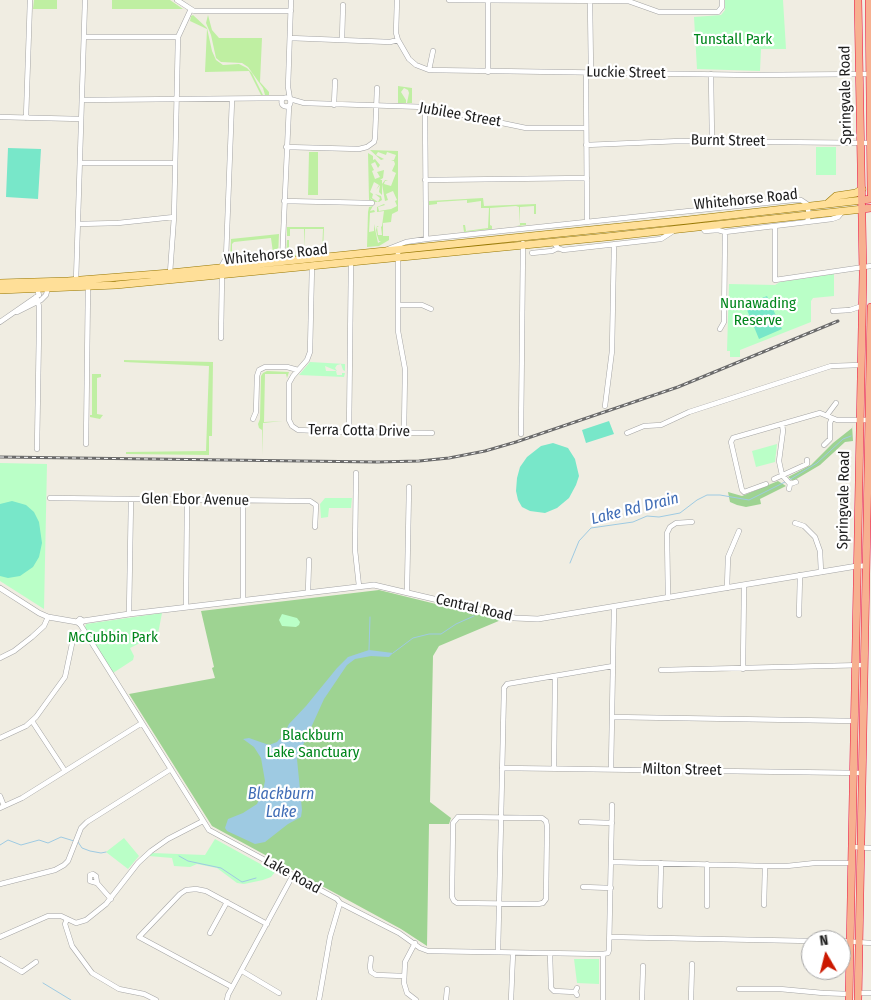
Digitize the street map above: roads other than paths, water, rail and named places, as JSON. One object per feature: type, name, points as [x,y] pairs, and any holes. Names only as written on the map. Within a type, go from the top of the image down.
[{"type":"highway","name":"Springvale Road","points":[[858,0],[863,200],[857,566],[862,661],[862,774],[856,847],[852,863],[854,942],[858,996]]},
{"type":"highway","name":"Springvale Road","points":[[869,0],[871,194]]},
{"type":"highway","name":"Whitehorse Road","points":[[863,200],[871,199]]},
{"type":"highway","name":"Whitehorse Road","points":[[863,209],[871,208]]},
{"type":"highway","name":"Springvale Road","points":[[849,997],[854,942],[856,847],[854,722],[868,607],[865,566],[868,538],[871,307]]},
{"type":"main road","points":[[827,204],[836,196],[856,194],[862,189]]},
{"type":"main road","name":"Whitehorse Road","points":[[0,283],[88,286],[221,270],[232,267],[385,251],[421,254],[639,225],[863,200]]},
{"type":"main road","name":"Whitehorse Road","points":[[48,288],[76,281],[170,273],[351,262],[398,253],[415,247],[523,241],[556,245],[701,226],[716,227],[808,218],[863,209]]},
{"type":"main road","points":[[846,211],[863,221]]},
{"type":"main road","points":[[415,247],[421,254]]},
{"type":"main road","points":[[40,285],[48,285],[48,288]]},
{"type":"main road","name":"Whitehorse Road","points":[[0,290],[40,285]]},
{"type":"street","points":[[26,118],[30,0]]},
{"type":"street","points":[[76,281],[85,0]]},
{"type":"street","points":[[177,0],[194,11],[291,11]]},
{"type":"street","points":[[282,262],[291,0]]},
{"type":"street","points":[[290,38],[390,42],[398,40],[396,33],[397,0]]},
{"type":"street","points":[[449,0],[628,1],[659,12],[718,12],[722,7],[722,0]]},
{"type":"street","points":[[488,1],[488,72]]},
{"type":"street","points":[[587,222],[586,128],[590,1]]},
{"type":"street","points":[[342,40],[343,5]]},
{"type":"street","points":[[170,273],[174,217],[178,37],[191,9]]},
{"type":"street","points":[[858,29],[870,29]]},
{"type":"street","points":[[84,37],[178,37]]},
{"type":"street","name":"Luckie Street","points":[[398,40],[409,60],[416,66],[429,70],[589,73],[870,74]]},
{"type":"street","points":[[429,70],[433,52]]},
{"type":"street","points":[[711,74],[712,141]]},
{"type":"street","points":[[334,104],[335,81]]},
{"type":"street","points":[[286,147],[359,150],[367,147],[374,142],[375,138],[377,88]]},
{"type":"street","name":"Jubilee Street","points":[[82,100],[264,99],[304,103],[425,107],[526,128],[586,128]]},
{"type":"street","points":[[222,338],[221,270],[226,258],[232,100]]},
{"type":"street","points":[[425,107],[426,239]]},
{"type":"street","points":[[0,117],[81,119]]},
{"type":"street","name":"Burnt Street","points":[[586,145],[712,141],[870,143]]},
{"type":"street","points":[[80,162],[175,163]]},
{"type":"street","points":[[425,180],[587,178]]},
{"type":"street","name":"Whitehorse Road","points":[[385,251],[399,244],[426,239],[696,210],[793,200],[802,201],[808,206],[808,218],[775,227],[725,232],[716,227]]},
{"type":"street","points":[[284,201],[372,204]]},
{"type":"street","name":"Whitehorse Road","points":[[688,220],[696,210]]},
{"type":"street","points":[[639,225],[646,216]]},
{"type":"street","points":[[78,224],[118,223],[174,217]]},
{"type":"street","points":[[775,227],[775,280],[871,266]]},
{"type":"street","points":[[521,434],[523,231],[527,229]]},
{"type":"street","name":"Whitehorse Road","points":[[532,253],[552,251],[556,245],[563,250],[661,239],[676,229]]},
{"type":"street","points":[[720,329],[724,322],[725,232]]},
{"type":"street","points":[[605,406],[612,352],[612,245],[606,237]]},
{"type":"street","points":[[398,253],[398,331],[405,369],[404,432]]},
{"type":"street","points":[[226,258],[232,267]]},
{"type":"street","points":[[307,259],[312,265]]},
{"type":"street","points":[[349,432],[351,262]]},
{"type":"street","name":"Terra Cotta Drive","points":[[312,265],[310,352],[307,360],[291,379],[288,420],[292,426],[298,430],[432,433]]},
{"type":"street","points":[[302,266],[307,270],[311,278]]},
{"type":"street","points":[[37,449],[39,329],[37,299],[40,293],[40,285]]},
{"type":"street","points":[[86,444],[88,286]]},
{"type":"street","points":[[0,322],[46,295],[48,288]]},
{"type":"street","points":[[862,296],[871,296]]},
{"type":"street","points":[[398,305],[422,305],[431,309]]},
{"type":"street","points":[[833,311],[862,309]]},
{"type":"street","points":[[861,335],[871,331]]},
{"type":"street","points":[[627,433],[644,426],[661,425],[689,412],[831,366],[860,366]]},
{"type":"street","points":[[253,419],[257,404],[257,376],[259,370],[265,367],[287,367],[298,370]]},
{"type":"street","points":[[860,391],[870,391]]},
{"type":"street","points":[[827,415],[836,403]]},
{"type":"street","points":[[766,484],[742,493],[732,439],[820,413],[832,418],[869,420]]},
{"type":"street","points":[[824,445],[831,443],[830,423],[832,418]]},
{"type":"street","points":[[782,424],[783,431],[778,461],[782,475],[788,484],[796,482]]},
{"type":"street","points":[[859,435],[870,435]]},
{"type":"street","points":[[773,479],[808,463]]},
{"type":"street","points":[[356,473],[355,550],[359,586]]},
{"type":"street","points":[[407,592],[409,487]]},
{"type":"street","name":"Glen Ebor Avenue","points":[[50,498],[313,502],[317,508],[315,527]]},
{"type":"street","points":[[129,614],[131,499]]},
{"type":"street","points":[[186,607],[187,500]]},
{"type":"street","points":[[243,500],[243,600]]},
{"type":"street","points":[[668,598],[667,533],[676,522],[692,522]]},
{"type":"street","points":[[795,523],[804,526],[815,537],[820,551],[821,572]]},
{"type":"street","points":[[727,588],[728,557],[739,531]]},
{"type":"street","points":[[308,592],[309,560]]},
{"type":"street","name":"Central Road","points":[[0,588],[38,613],[48,617],[80,622],[129,614],[359,586],[381,586],[524,619],[538,619],[800,575],[865,566]]},
{"type":"street","points":[[799,615],[800,575]]},
{"type":"street","points":[[743,669],[744,585]]},
{"type":"street","points":[[611,769],[614,607]]},
{"type":"street","points":[[0,658],[14,651],[32,637],[44,626],[48,617]]},
{"type":"street","name":"Lake Road","points":[[80,622],[84,632],[170,769],[212,832],[337,899],[340,903],[391,929],[428,951],[605,954]]},
{"type":"street","points":[[0,738],[26,726],[32,721],[65,677],[73,640],[84,632]]},
{"type":"street","points":[[661,670],[743,669],[862,661]]},
{"type":"street","points":[[498,952],[504,688],[507,684],[613,666]]},
{"type":"street","points":[[554,768],[555,676]]},
{"type":"street","points":[[612,717],[854,722]]},
{"type":"street","points":[[32,721],[65,771]]},
{"type":"street","points":[[0,796],[2,807],[22,798],[142,723]]},
{"type":"street","name":"Milton Street","points":[[502,768],[862,774]]},
{"type":"street","points":[[0,884],[55,870],[68,861],[81,828],[87,822],[170,769]]},
{"type":"street","points":[[602,1000],[605,954],[609,950],[610,937],[612,805]]},
{"type":"street","points":[[458,817],[501,817],[542,818],[546,821],[546,899],[538,904],[457,903],[452,897],[454,822],[458,817]]},
{"type":"street","points":[[0,937],[48,916],[61,916],[76,923],[83,922],[100,910],[111,899],[138,863],[151,851],[168,839],[203,821]]},
{"type":"street","points":[[581,822],[612,823]]},
{"type":"street","points":[[856,847],[871,848]]},
{"type":"street","points":[[611,862],[765,866],[852,863]]},
{"type":"street","points":[[660,906],[661,863]]},
{"type":"street","points":[[707,906],[708,864]]},
{"type":"street","points":[[764,906],[765,866]]},
{"type":"street","points":[[227,1000],[232,987],[293,875]]},
{"type":"street","points":[[97,884],[111,899]]},
{"type":"street","points":[[583,887],[611,888]]},
{"type":"street","points":[[232,987],[139,937],[186,890],[206,891],[267,924]]},
{"type":"street","points":[[210,933],[227,902]]},
{"type":"street","points":[[319,1000],[330,937],[340,903]]},
{"type":"street","points":[[67,919],[65,924],[72,946],[92,973],[119,989],[144,994],[156,1000]]},
{"type":"street","points":[[610,937],[801,941]]},
{"type":"street","points":[[851,942],[871,943]]},
{"type":"street","points":[[415,943],[407,957],[404,976],[405,988],[409,998],[416,1000]]},
{"type":"street","points":[[512,1000],[513,953]]},
{"type":"street","points":[[550,953],[551,988],[554,991],[576,991]]},
{"type":"street","points":[[371,958],[371,972],[376,975],[404,976]]},
{"type":"street","points":[[0,959],[22,972],[36,962]]},
{"type":"street","points":[[691,1000],[692,964]]},
{"type":"street","points":[[642,1000],[643,966]]},
{"type":"street","points":[[242,971],[279,993]]},
{"type":"street","points":[[446,1000],[447,989]]},
{"type":"street","points":[[739,989],[780,989],[849,997]]},
{"type":"street","points":[[858,996],[871,993]]},
{"type":"water","name":"Blackburn Lake","points":[[369,650],[393,653],[389,657],[371,656],[355,659],[347,665],[324,699],[297,759],[301,817],[288,824],[265,842],[255,844],[227,831],[225,828],[228,819],[243,813],[257,804],[265,781],[261,758],[254,747],[243,739],[249,738],[269,745],[277,742],[289,724],[348,657]]},
{"type":"waterway","name":"Lake Rd Drain","points":[[789,480],[817,463],[843,439],[851,436]]},
{"type":"waterway","name":"Lake Rd Drain","points":[[570,563],[579,541],[591,528],[633,522],[647,516],[659,517],[680,513],[707,495],[720,495],[749,500],[785,482]]},
{"type":"waterway","name":"Lake Rd Drain","points":[[393,653],[413,638],[429,634],[441,634],[456,624],[474,616]]},
{"type":"waterway","points":[[369,650],[370,617]]},
{"type":"waterway","points":[[0,845],[8,840],[21,845],[39,840],[48,843],[61,837],[74,841]]},
{"type":"waterway","points":[[78,842],[82,848],[90,851],[106,852]]},
{"type":"waterway","points":[[179,856],[188,861],[221,868],[242,882],[256,878]]},
{"type":"waterway","points":[[43,983],[71,1000]]},
{"type":"railway","points":[[0,457],[377,462],[449,458],[485,451],[516,442],[678,387],[838,321]]},
{"type":"park label","name":"Tunstall Park","points":[[733,40]]},
{"type":"park label","name":"Nunawading Reserve","points":[[758,312]]},
{"type":"park label","name":"McCubbin Park","points":[[113,638]]},
{"type":"park label","name":"Blackburn Lake Sanctuary","points":[[313,744]]}]
